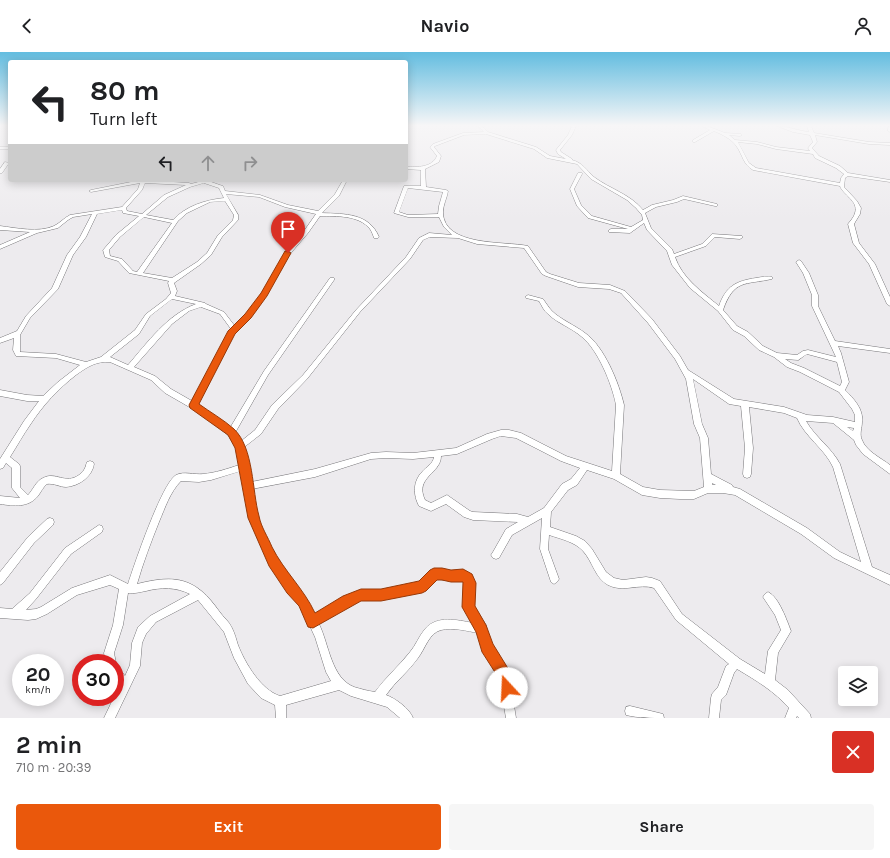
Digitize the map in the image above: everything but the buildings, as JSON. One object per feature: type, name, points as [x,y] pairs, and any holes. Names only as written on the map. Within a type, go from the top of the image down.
[{"type":"street","points":[[408,168],[423,169],[438,160],[438,157]]},
{"type":"street","points":[[550,157],[573,162]]},
{"type":"street","points":[[565,157],[582,167],[593,178]]},
{"type":"street","points":[[743,157],[746,163],[755,169],[842,185]]},
{"type":"street","points":[[820,157],[847,174],[890,181]]},
{"type":"street","points":[[0,163],[8,163]]},
{"type":"street","points":[[0,172],[8,163]]},
{"type":"street","points":[[582,167],[579,172],[580,174],[572,188],[581,209],[593,218],[632,229]]},
{"type":"street","points":[[423,169],[424,188]]},
{"type":"street","points":[[580,174],[593,178],[629,199],[638,207],[652,232],[670,250],[674,256],[678,269],[692,287],[720,310],[735,328],[746,334],[764,350],[776,355],[798,358],[805,352],[809,352],[823,357],[840,360]]},
{"type":"street","points":[[847,174],[842,185],[843,189],[855,202],[858,208],[858,212],[851,224],[856,243],[872,264],[890,304]]},
{"type":"street","points":[[91,191],[134,182]]},
{"type":"street","points":[[0,247],[36,232],[56,227],[72,216],[124,208],[140,189],[142,182]]},
{"type":"street","points":[[163,182],[193,185]]},
{"type":"street","points":[[173,280],[131,272],[120,260],[108,257],[106,250],[118,236],[144,216],[166,196],[201,182]]},
{"type":"street","points":[[103,359],[137,332],[151,311],[172,296],[174,291],[171,283],[173,280],[209,254],[220,236],[235,220],[236,215],[226,199],[221,187],[207,182]]},
{"type":"street","points":[[194,405],[234,329],[248,316],[264,294],[288,253],[319,214],[337,195],[344,182]]},
{"type":"street","points":[[440,214],[408,216],[396,213],[406,187],[446,191],[440,214],[448,230],[460,237]]},
{"type":"street","points":[[223,192],[260,196],[287,206],[319,214],[349,217],[362,221],[369,226],[376,237]]},
{"type":"street","points":[[642,213],[654,206],[675,201],[684,197],[715,205]]},
{"type":"street","points":[[140,274],[174,222],[185,212],[209,201],[226,199]]},
{"type":"street","points":[[124,208],[125,212],[174,222]]},
{"type":"street","points":[[86,364],[56,356],[18,354],[16,350],[17,335],[28,317],[55,289],[70,255],[83,237],[95,213]]},
{"type":"street","points":[[611,231],[624,232],[646,222]]},
{"type":"street","points":[[0,228],[36,232]]},
{"type":"street","points":[[240,447],[258,432],[275,407],[305,377],[358,311],[408,258],[421,239],[424,236],[438,234],[460,237],[491,245],[526,247],[544,273],[548,275],[578,285],[610,287],[623,292],[650,321],[678,358],[686,372],[691,386],[698,424],[704,438],[708,489]]},
{"type":"street","points":[[674,256],[704,245],[714,235],[740,237]]},
{"type":"street","points":[[799,262],[806,273],[815,295],[814,300],[818,311],[840,360],[846,382],[841,390]]},
{"type":"street","points":[[720,310],[728,291],[737,284],[770,278]]},
{"type":"street","points":[[231,433],[266,373],[332,279]]},
{"type":"street","points":[[172,296],[203,304],[222,313],[234,329]]},
{"type":"street","points":[[528,298],[541,300],[550,313],[590,340],[601,355],[618,396],[620,405],[616,476]]},
{"type":"street","points":[[130,367],[170,322],[187,310],[203,304]]},
{"type":"street","points":[[713,304],[722,304]]},
{"type":"street","points":[[0,341],[17,335]]},
{"type":"street","points":[[834,344],[890,351]]},
{"type":"street","points":[[776,355],[789,365],[841,390],[858,412],[857,438]]},
{"type":"street","points":[[0,466],[27,423],[45,399],[60,384],[86,364],[103,359],[111,360],[153,378],[168,391],[194,405],[231,433],[240,447],[253,518],[273,562],[291,589],[303,602],[320,636],[331,672],[340,684],[351,691],[390,702],[408,718]]},
{"type":"street","points":[[686,372],[732,402],[784,410],[800,416],[833,420],[858,426]]},
{"type":"street","points":[[691,386],[703,383]]},
{"type":"street","points":[[0,393],[45,399]]},
{"type":"street","points":[[745,404],[749,448],[747,474]]},
{"type":"street","points":[[800,416],[808,432],[838,466],[868,570]]},
{"type":"street","points":[[833,420],[857,438],[864,450],[890,470]]},
{"type":"street","points":[[247,486],[315,473],[371,456],[386,454],[413,456],[457,451],[490,436],[501,433],[509,433],[518,435],[564,459],[616,476],[642,490],[660,494],[694,495],[708,489],[732,490]]},
{"type":"street","points":[[437,453],[438,459],[436,464],[423,476],[419,486],[419,493],[422,503],[431,507],[447,499],[467,514],[473,516],[517,518],[528,521]]},
{"type":"street","points":[[6,458],[16,466],[16,488],[28,500]]},
{"type":"street","points":[[0,500],[18,503],[28,500],[32,498],[47,480],[65,483],[71,482],[88,473],[90,464]]},
{"type":"street","points":[[110,654],[128,588],[173,481],[181,477],[195,478],[228,473],[244,467]]},
{"type":"street","points":[[496,555],[509,532],[547,511],[560,492],[574,482],[585,467]]},
{"type":"street","points":[[707,476],[760,504],[817,539],[837,554],[890,580]]},
{"type":"street","points":[[547,511],[544,548],[554,579]]},
{"type":"street","points":[[0,580],[31,540],[50,522]]},
{"type":"street","points":[[14,614],[33,596],[68,551],[99,529]]},
{"type":"street","points":[[546,530],[579,542],[586,548],[597,568],[612,582],[620,584],[652,582],[657,584],[679,617],[736,663],[769,682],[784,694],[806,718]]},
{"type":"street","points":[[313,622],[348,600],[361,595],[381,595],[422,587],[434,574],[451,576],[463,575],[468,578],[470,583],[469,607],[482,629],[487,647],[504,675],[511,718]]},
{"type":"street","points":[[0,613],[28,616],[36,614],[44,611],[76,591],[110,580],[128,588],[170,582],[198,594],[208,601],[218,617],[229,630],[234,647],[247,673],[259,689],[274,700],[280,701],[340,684]]},
{"type":"street","points":[[109,718],[135,666],[137,643],[142,631],[153,619],[162,613],[198,594]]},
{"type":"street","points":[[768,597],[778,612],[786,631],[774,651],[769,682]]},
{"type":"street","points":[[378,698],[386,686],[414,655],[432,629],[441,625],[451,624],[482,629]]},
{"type":"street","points":[[714,718],[716,698],[722,691],[730,670],[736,663]]},
{"type":"street","points":[[280,701],[281,718]]},
{"type":"street","points":[[790,718],[796,707]]},
{"type":"street","points":[[630,711],[659,718]]},
{"type":"route","points":[[288,253],[281,262],[264,294],[248,316],[231,333],[225,348],[218,356],[194,405],[231,433],[240,447],[253,518],[263,537],[273,562],[291,589],[303,602],[313,622],[348,600],[361,595],[393,594],[408,589],[422,587],[434,574],[451,576],[463,575],[468,578],[470,583],[468,599],[469,607],[482,629],[487,647],[504,675],[507,688]]}]
